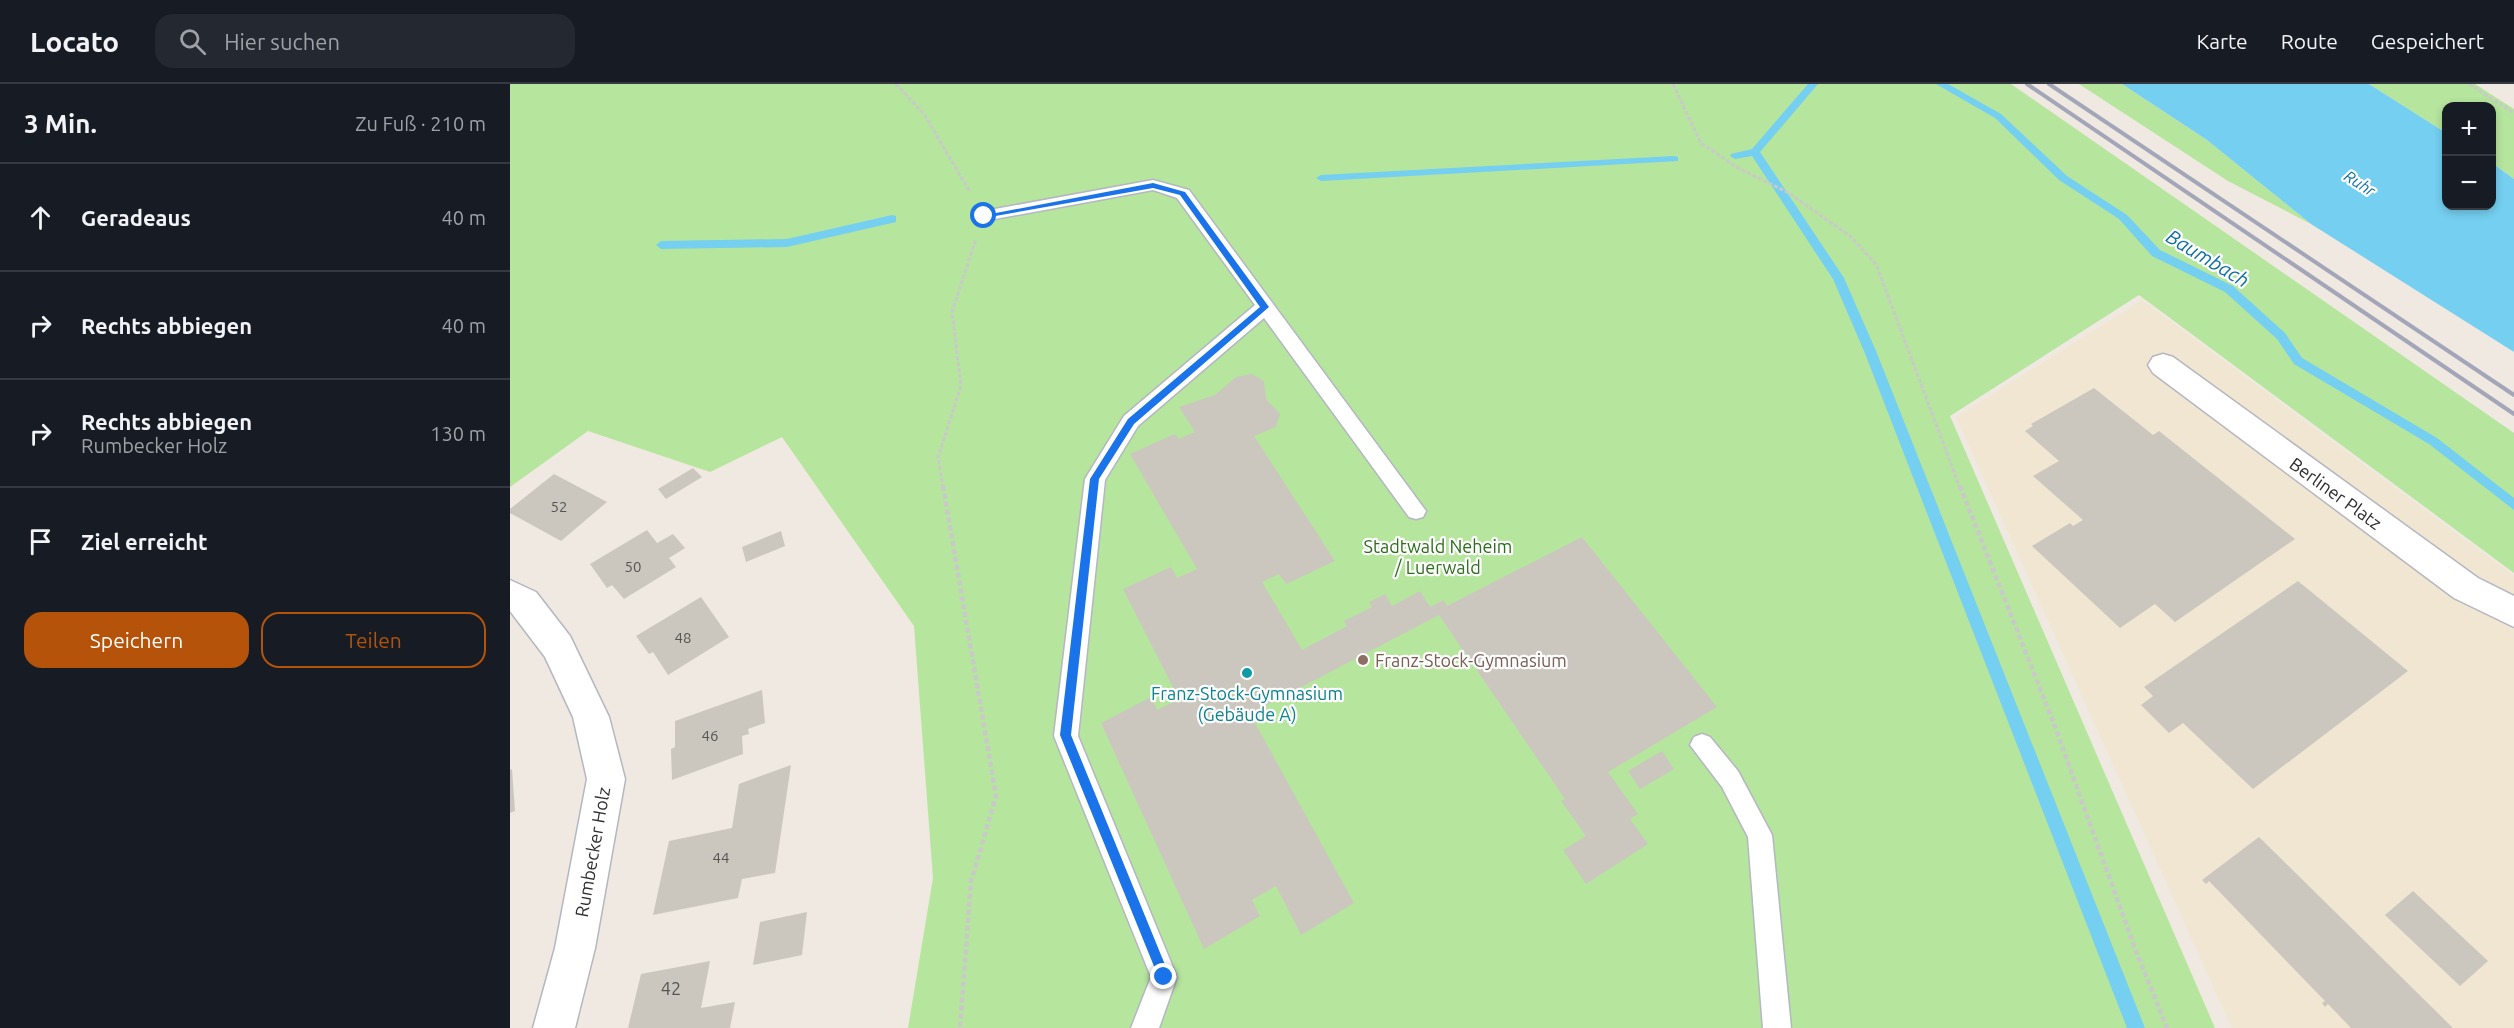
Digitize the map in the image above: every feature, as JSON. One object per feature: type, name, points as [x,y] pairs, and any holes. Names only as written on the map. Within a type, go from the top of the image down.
[{"type":"street","name":"Berliner Platz","points":[[2163,365],[2466,588],[2514,612]]},
{"type":"street","name":"Rumbecker Holz","points":[[510,594],[524,602],[558,647],[591,717],[606,779],[575,948],[555,1028]]},
{"type":"lane","points":[[984,216],[1153,185],[1183,194],[1416,511]]},
{"type":"lane","points":[[1145,1028],[1164,977],[1066,735],[1095,479],[1131,421],[1265,307]]},
{"type":"lane","points":[[1702,745],[1730,779],[1760,835],[1777,1028]]},
{"type":"path","points":[[896,84],[924,114],[984,216],[952,312],[961,386],[938,457],[996,796],[970,882],[960,1028]]},
{"type":"path","points":[[1673,84],[1701,143],[1738,168],[1789,193],[1850,236],[1876,264],[1983,548],[2054,724],[2134,946],[2167,1028]]},
{"type":"path","points":[[2469,84],[2514,113]]},
{"type":"shaded area","points":[[2142,300],[2514,576],[2514,1028],[2232,1028],[1956,417]]},
{"type":"green space","name":"Stadtwald Neheim / Luerwald","points":[[510,84],[2011,84],[2514,433],[2514,573],[2139,295],[1950,416],[2215,1028],[908,1028],[933,878],[914,626],[782,437],[710,472],[588,431],[510,487]]},
{"type":"green space","points":[[2079,84],[2122,84],[2207,140],[2311,224],[2228,181]]},
{"type":"green space","points":[[2369,84],[2475,84],[2514,109],[2514,179],[2496,166],[2496,102],[2442,102],[2442,130]]},
{"type":"water","name":"Ruhr","points":[[2122,84],[2369,84],[2442,130],[2442,210],[2496,210],[2496,166],[2514,179],[2514,352],[2311,224],[2207,140]]},
{"type":"building","name":"Franz-Stock-Gymnasium (Gebäude A)","points":[[1252,374],[1264,381],[1266,399],[1280,414],[1276,427],[1254,436],[1335,561],[1286,584],[1279,574],[1262,582],[1302,650],[1347,626],[1344,621],[1372,607],[1369,602],[1385,594],[1392,606],[1420,591],[1430,607],[1444,600],[1447,606],[1582,537],[1717,707],[1608,772],[1638,814],[1630,819],[1648,844],[1586,884],[1563,850],[1586,836],[1561,801],[1565,799],[1439,615],[1250,714],[1354,903],[1301,935],[1276,886],[1252,900],[1260,916],[1204,949],[1101,723],[1151,697],[1157,710],[1179,699],[1123,589],[1171,567],[1177,578],[1197,569],[1130,454],[1175,434],[1179,439],[1195,432],[1179,407],[1215,395],[1236,377]]},
{"type":"building","points":[[2094,388],[2153,435],[2159,431],[2295,539],[2175,622],[2155,604],[2120,628],[2032,546],[2070,523],[2073,526],[2083,520],[2033,476],[2059,461],[2025,431],[2033,426],[2031,424]]},
{"type":"building","points":[[693,468],[702,477],[666,499],[658,489]]},
{"type":"building","points":[[554,474],[607,502],[561,541],[510,513],[510,509]]},
{"type":"building","points":[[647,530],[657,543],[673,534],[685,548],[669,558],[676,567],[624,599],[612,585],[607,588],[590,564]]},
{"type":"building","points":[[781,531],[785,546],[746,562],[742,547]]},
{"type":"building","points":[[2298,581],[2408,671],[2253,789],[2183,723],[2169,733],[2141,705],[2153,696],[2144,687]]},
{"type":"building","points":[[701,597],[729,637],[668,675],[653,652],[649,654],[636,636]]},
{"type":"building","points":[[762,690],[765,723],[748,729],[749,734],[742,736],[743,754],[672,780],[671,749],[675,747],[675,721]]},
{"type":"building","points":[[1662,751],[1674,769],[1640,789],[1628,771]]},
{"type":"building","points":[[791,765],[775,873],[742,879],[738,898],[653,915],[669,841],[732,828],[739,784]]},
{"type":"building","points":[[512,769],[515,811],[510,813],[510,770]]},
{"type":"building","points":[[2259,837],[2453,1028],[2351,1028],[2328,1004],[2325,1007],[2322,1003],[2325,1001],[2209,881],[2206,884],[2202,880]]},
{"type":"building","points":[[2413,891],[2488,961],[2460,986],[2385,915]]},
{"type":"building","points":[[807,912],[802,955],[753,965],[760,922]]},
{"type":"building","points":[[710,961],[701,1008],[735,1002],[730,1028],[628,1028],[641,974]]},
{"type":"waterway","points":[[1755,152],[1813,84]]},
{"type":"waterway","name":"Baumbach","points":[[1941,84],[1998,116],[2063,178],[2123,217],[2156,253],[2229,289],[2281,336],[2298,361],[2433,441],[2514,505]]},
{"type":"waterway","points":[[1735,156],[1755,152]]},
{"type":"waterway","points":[[1755,152],[1838,278],[1870,351],[2136,1028]]},
{"type":"waterway","points":[[1321,178],[1674,159]]},
{"type":"waterway","points":[[661,245],[787,243],[892,219]]},
{"type":"railway","points":[[2027,84],[2514,414]]},
{"type":"railway","points":[[2049,84],[2514,395]]},
{"type":"place","name":"Franz-Stock-Gymnasium","points":[[1363,660]]},
{"type":"place","name":"Franz-Stock-Gymnasium (Gebäude A)","points":[[1247,673]]},
{"type":"route","points":[[984,216],[1153,185],[1183,194],[1265,307],[1131,421],[1095,479],[1066,735],[1164,977]]}]
